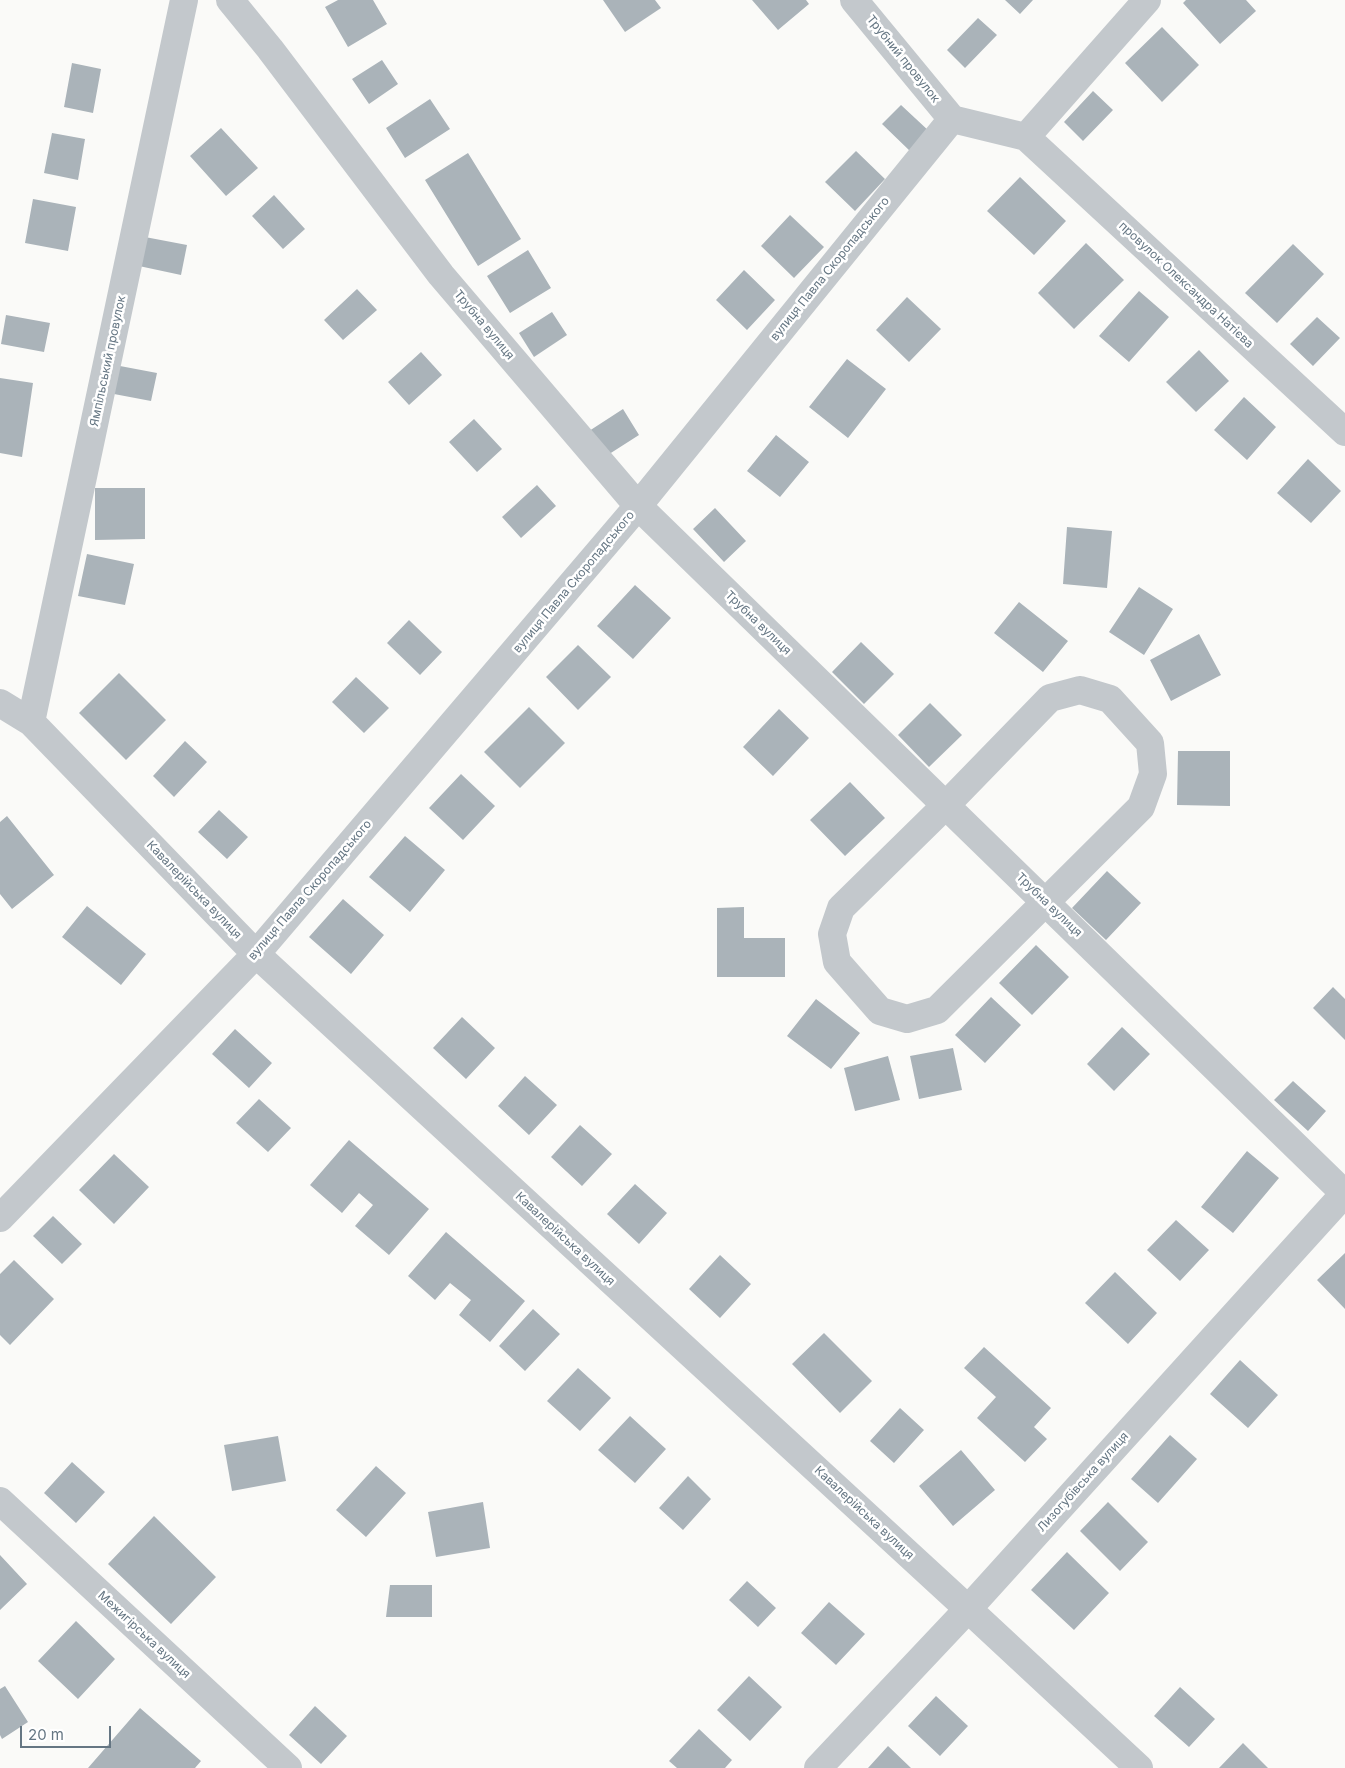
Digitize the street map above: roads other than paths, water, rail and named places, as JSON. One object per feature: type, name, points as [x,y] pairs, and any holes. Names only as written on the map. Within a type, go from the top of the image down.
[{"type":"street","name":"Ямпільський провулок","points":[[31,722],[184,0]]},
{"type":"street","name":"Трубна вулиця","points":[[230,0],[270,49],[441,275],[638,506],[1345,1193]]},
{"type":"street","name":"Трубний провулок","points":[[854,0],[952,119]]},
{"type":"street","points":[[952,119],[1026,137],[1147,0]]},
{"type":"street","name":"вулиця Павла Скоропадського","points":[[0,1218],[256,954],[638,506],[952,119]]},
{"type":"street","name":"провулок Олександра Натієва","points":[[1026,137],[1345,432]]},
{"type":"street","points":[[1080,690],[1110,699],[1150,743],[1153,774],[1141,807],[937,1010],[907,1020],[880,1011],[837,962],[832,934],[842,908],[946,805],[1050,698],[1080,690]]},
{"type":"street","name":"Кавалерійська вулиця","points":[[0,703],[31,722],[256,954],[1139,1768]]},
{"type":"street","name":"Лизогубівська вулиця","points":[[818,1768],[968,1609],[1345,1193]]},
{"type":"street","name":"Межигірська вулиця","points":[[0,1501],[288,1768]]}]
